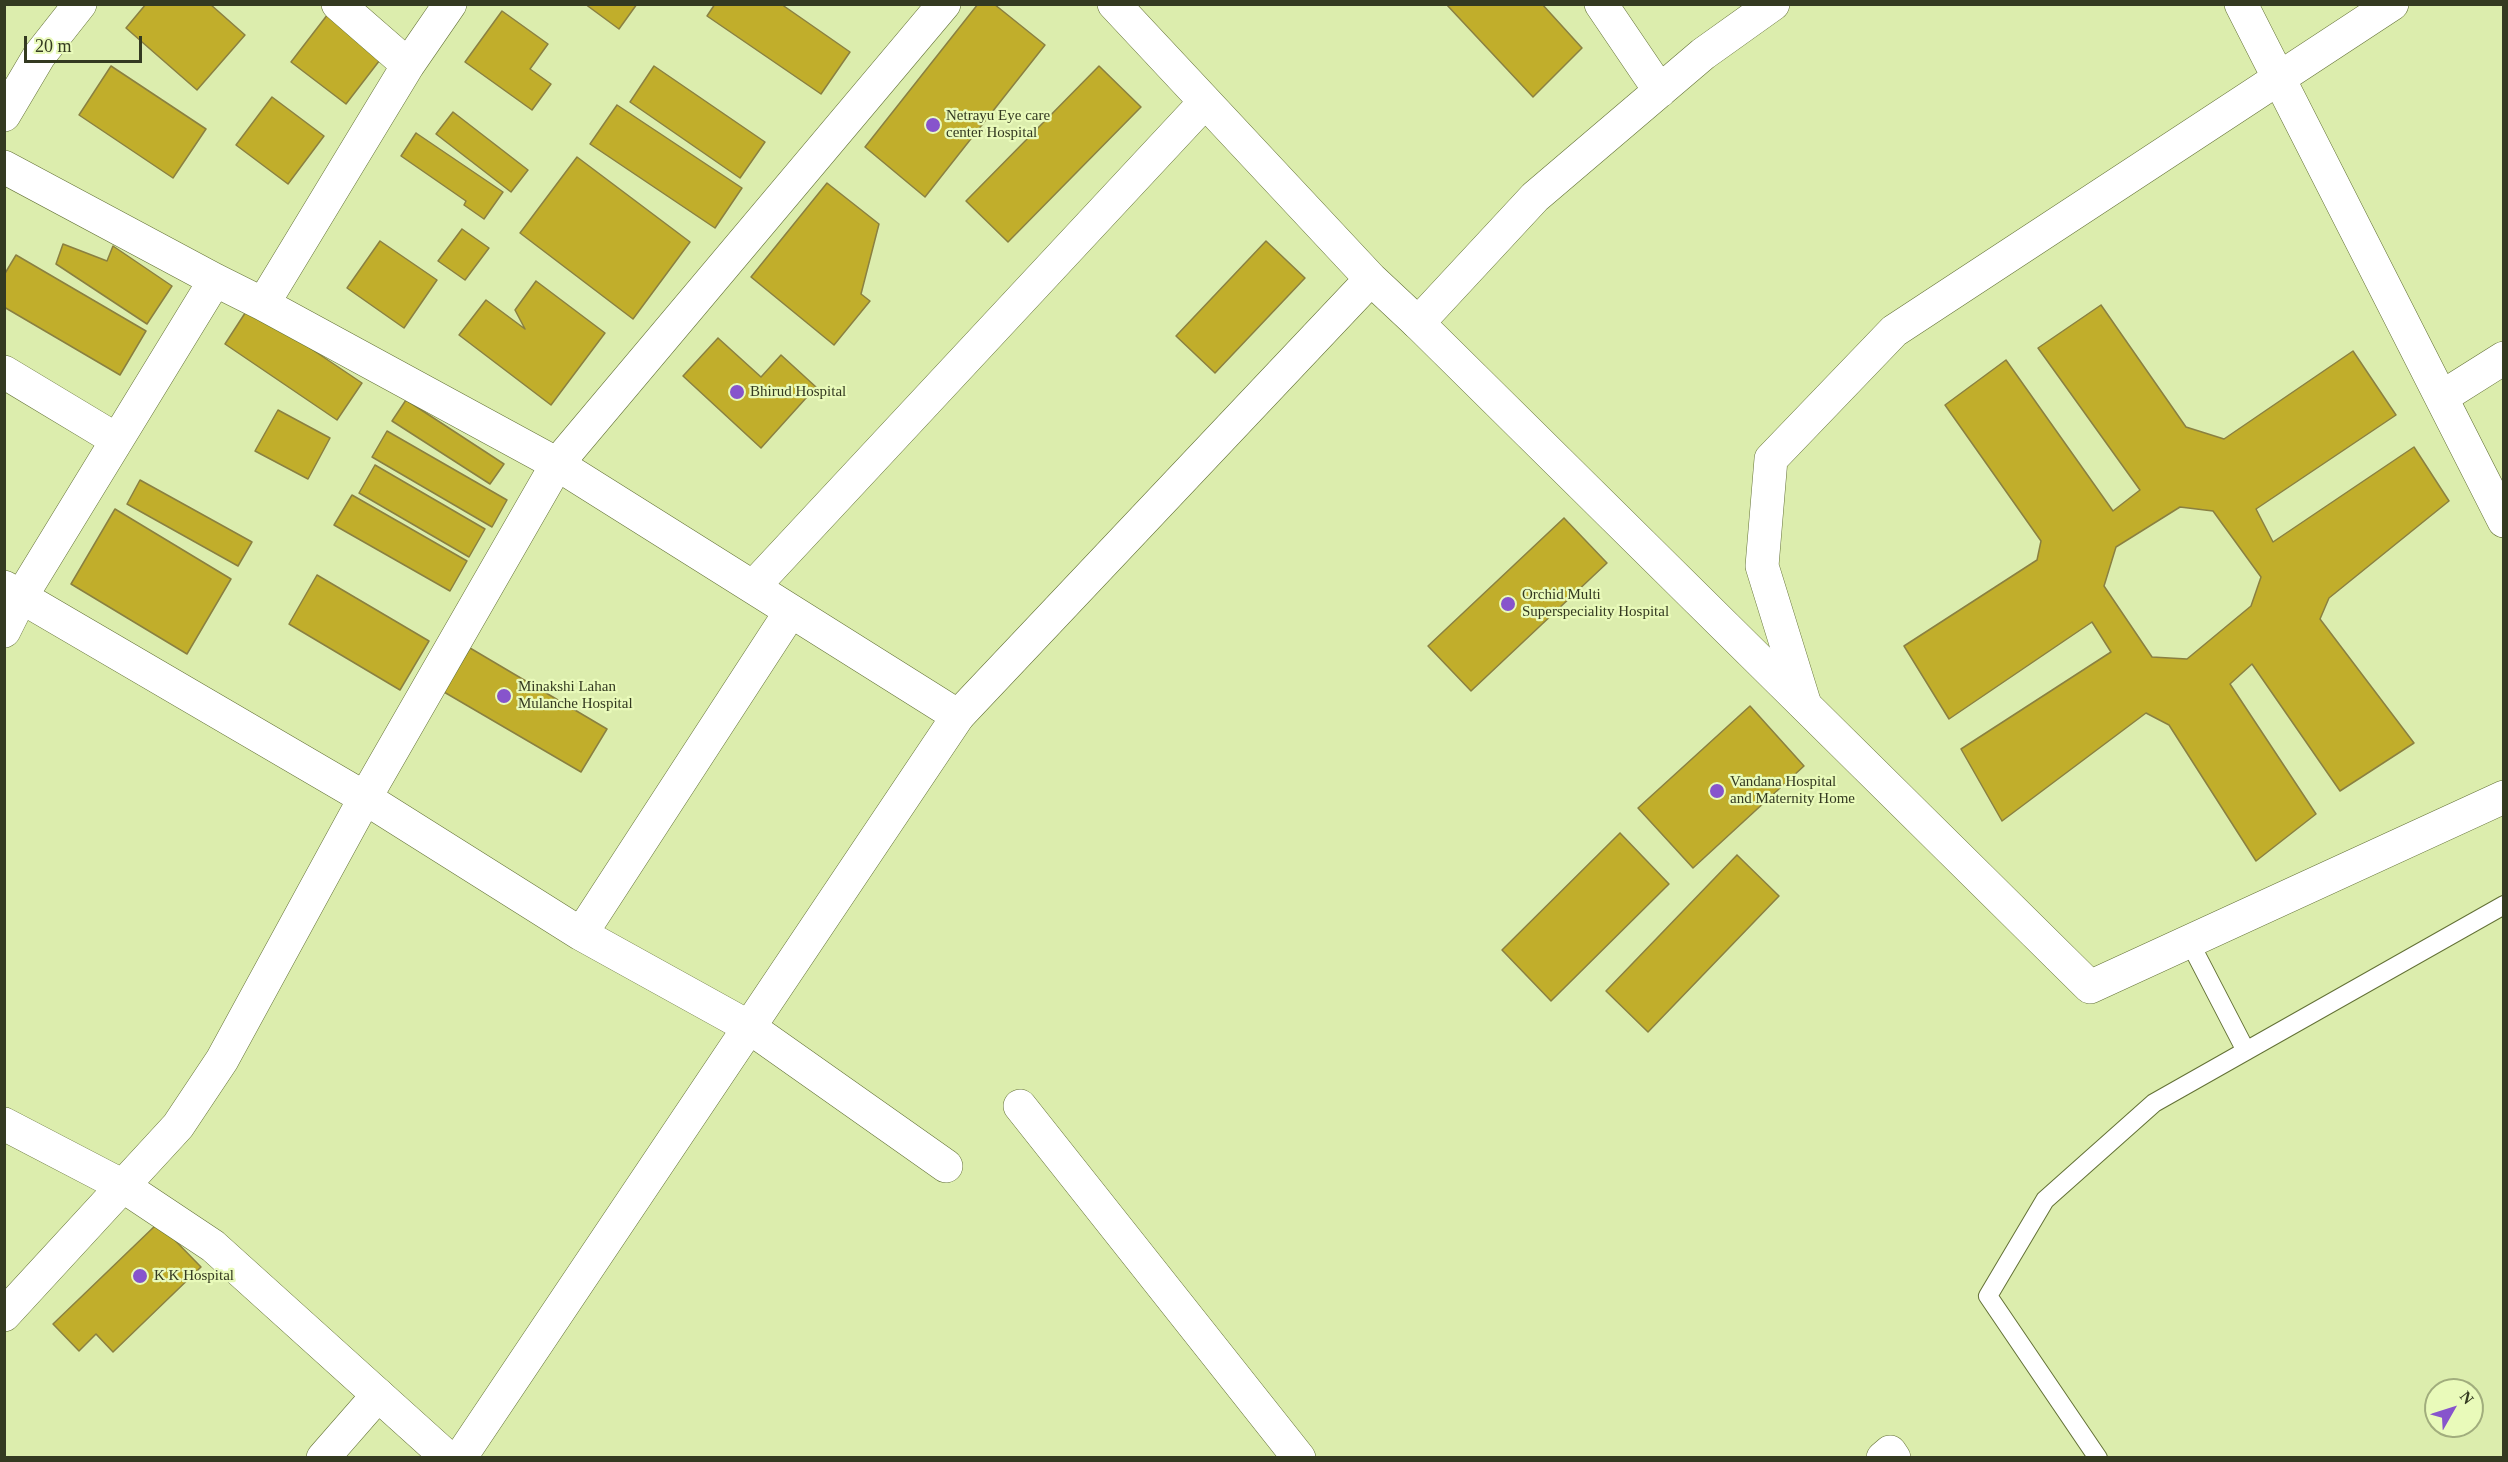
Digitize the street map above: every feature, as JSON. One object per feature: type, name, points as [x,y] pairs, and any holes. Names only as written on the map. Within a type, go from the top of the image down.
[{"type":"street","points":[[4,115],[39,56],[80,4]]},
{"type":"street","points":[[338,4],[408,65]]},
{"type":"street","points":[[264,304],[408,65],[450,4]]},
{"type":"street","points":[[4,1315],[177,1126],[222,1060],[365,798],[557,464],[944,4]]},
{"type":"street","points":[[1114,4],[1371,279],[2090,987],[2504,797]]},
{"type":"street","points":[[1601,4],[1660,91]]},
{"type":"street","points":[[1418,323],[1535,197],[1703,54],[1773,4]]},
{"type":"street","points":[[2241,4],[2504,521]]},
{"type":"street","points":[[1805,705],[1762,566],[1771,459],[1894,331],[2392,4]]},
{"type":"street","points":[[753,587],[1205,102]]},
{"type":"street","points":[[4,167],[264,304],[557,464],[958,716]]},
{"type":"street","points":[[460,1458],[958,716],[1371,279]]},
{"type":"street","points":[[4,631],[13,592],[117,440],[215,280]]},
{"type":"street","points":[[2442,398],[2504,358]]},
{"type":"street","points":[[4,372],[117,440]]},
{"type":"street","points":[[13,592],[365,798],[581,934],[749,1027],[946,1166]]},
{"type":"street","points":[[581,934],[791,611]]},
{"type":"street","points":[[1020,1106],[1299,1458]]},
{"type":"street","points":[[4,1124],[123,1186],[213,1246],[448,1458]]},
{"type":"street","points":[[323,1458],[378,1395]]},
{"type":"street","points":[[1883,1458],[1890,1452],[1894,1458]]},
{"type":"lane","points":[[2098,1458],[1988,1296],[2045,1200],[2154,1102],[2504,905]]},
{"type":"lane","points":[[2189,941],[2246,1051]]},
{"type":"building","points":[[146,4],[210,4],[245,35],[197,90],[126,28]]},
{"type":"building","points":[[585,4],[637,4],[619,29]]},
{"type":"building","points":[[715,4],[781,4],[850,52],[821,94],[707,16]]},
{"type":"building","points":[[978,4],[994,4],[1045,45],[925,197],[865,147]]},
{"type":"building","points":[[1446,4],[1542,4],[1582,48],[1533,97]]},
{"type":"building","points":[[502,11],[548,44],[530,69],[551,84],[532,110],[465,62]]},
{"type":"building","points":[[328,14],[383,56],[346,104],[291,62]]},
{"type":"building","points":[[111,66],[206,129],[173,178],[79,115]]},
{"type":"building","points":[[654,66],[765,142],[740,178],[630,102]]},
{"type":"building","points":[[1099,66],[1141,107],[1008,242],[966,201]]},
{"type":"building","points":[[272,97],[324,136],[288,184],[236,145]]},
{"type":"building","points":[[617,105],[742,188],[715,228],[590,144]]},
{"type":"building","points":[[453,112],[528,170],[511,192],[436,134]]},
{"type":"building","points":[[416,133],[503,192],[484,219],[464,205],[466,201],[401,156]]},
{"type":"building","points":[[577,157],[690,242],[633,319],[520,233]]},
{"type":"building","points":[[827,183],[879,224],[861,294],[870,301],[834,345],[751,277]]},
{"type":"building","points":[[462,229],[489,248],[465,280],[438,261]]},
{"type":"building","points":[[380,241],[437,280],[404,328],[347,288]]},
{"type":"building","points":[[1266,241],[1305,278],[1215,373],[1176,336]]},
{"type":"building","points":[[63,244],[107,261],[113,246],[172,286],[147,324],[56,264]]},
{"type":"building","points":[[16,255],[146,331],[120,375],[4,307],[4,275]]},
{"type":"building","points":[[536,281],[605,333],[551,405],[459,335],[486,300],[525,329],[515,310]]},
{"type":"building","points":[[2101,305],[2186,427],[2224,439],[2353,351],[2396,415],[2256,509],[2273,542],[2414,447],[2449,501],[2329,598],[2320,619],[2414,743],[2340,791],[2252,664],[2230,684],[2316,814],[2256,861],[2169,725],[2146,713],[2002,821],[1961,749],[2111,652],[2092,622],[1949,719],[1904,646],[2037,560],[2041,541],[1945,405],[2006,360],[2113,511],[2140,490],[2038,348]],"holes":[[[2180,507],[2213,511],[2261,577],[2251,606],[2187,659],[2152,657],[2104,586],[2116,547]]]},
{"type":"building","points":[[249,307],[362,383],[337,420],[225,344]]},
{"type":"building","points":[[718,338],[761,377],[781,355],[816,387],[761,448],[683,376]]},
{"type":"building","points":[[406,400],[504,464],[490,484],[392,421]]},
{"type":"building","points":[[278,410],[330,438],[308,479],[255,451]]},
{"type":"building","points":[[387,431],[507,500],[492,527],[372,457]]},
{"type":"building","points":[[375,465],[485,529],[469,557],[359,493]]},
{"type":"building","points":[[140,480],[252,542],[238,566],[127,504]]},
{"type":"building","points":[[352,495],[467,561],[450,591],[334,525]]},
{"type":"building","points":[[115,509],[231,579],[187,654],[71,584]]},
{"type":"building","points":[[1564,518],[1607,563],[1471,691],[1428,646]]},
{"type":"building","points":[[317,575],[429,641],[400,690],[289,624]]},
{"type":"building","points":[[470,648],[607,729],[581,772],[444,692]]},
{"type":"building","points":[[1750,706],[1804,766],[1693,868],[1638,808]]},
{"type":"building","points":[[1620,833],[1669,884],[1551,1001],[1502,950]]},
{"type":"building","points":[[1737,855],[1779,896],[1648,1032],[1606,991]]},
{"type":"building","points":[[158,1223],[201,1267],[113,1352],[96,1334],[79,1351],[53,1324]]},
{"type":"place","name":"Netrayu Eye care center Hospital","points":[[933,125]]},
{"type":"place","name":"Bhirud Hospital","points":[[737,392]]},
{"type":"place","name":"Orchid Multi Superspeciality Hospital","points":[[1508,604]]},
{"type":"place","name":"Minakshi Lahan Mulanche Hospital","points":[[504,696]]},
{"type":"place","name":"Vandana Hospital and Maternity Home","points":[[1717,791]]},
{"type":"place","name":"K K Hospital","points":[[140,1276]]}]
